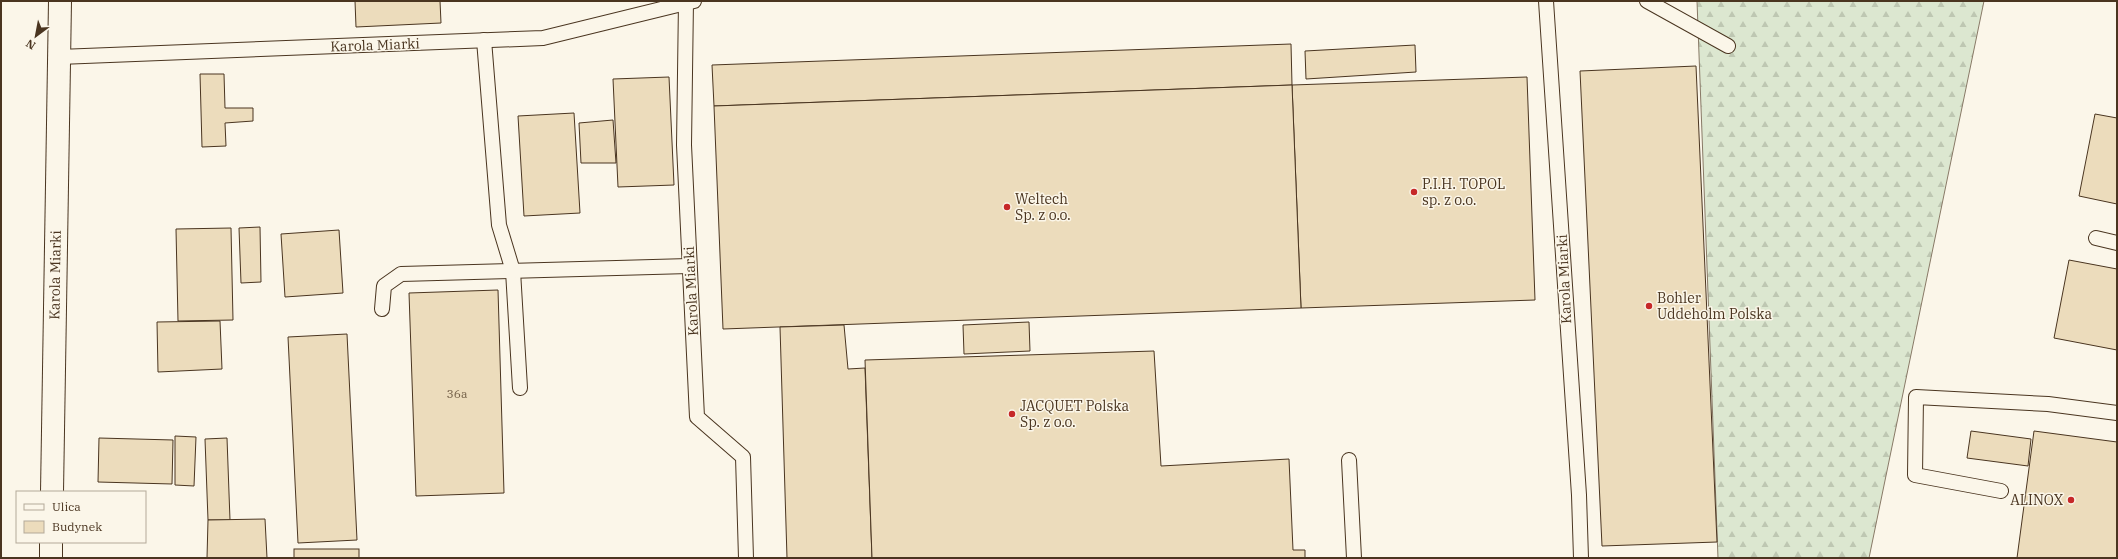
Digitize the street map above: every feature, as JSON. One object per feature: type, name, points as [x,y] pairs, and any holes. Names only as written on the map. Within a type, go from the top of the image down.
[{"type":"street","name":"Karola Miarki","points":[[52,491],[60,1]]},
{"type":"street","points":[[51,558],[52,543]]},
{"type":"lane","name":"Karola Miarki","points":[[1546,1],[1579,495],[1581,558]]},
{"type":"lane","points":[[1647,1],[1728,46]]},
{"type":"lane","name":"Karola Miarki","points":[[59,57],[543,38],[689,2],[684,145],[696,417],[743,458],[746,558]]},
{"type":"lane","points":[[484,40],[498,225],[513,271],[520,388]]},
{"type":"lane","points":[[2096,238],[2117,243]]},
{"type":"lane","points":[[382,309],[384,286],[401,274],[689,266]]},
{"type":"lane","points":[[2001,491],[1915,475],[1916,398],[2048,404],[2117,413]]},
{"type":"lane","points":[[1349,460],[1354,558]]},
{"type":"green space","points":[[1697,1],[1984,1],[1869,558],[1718,558]]},
{"type":"building","points":[[355,1],[440,1],[441,23],[356,27]]},
{"type":"building","points":[[1291,44],[1292,85],[714,106],[712,65]]},
{"type":"building","points":[[1415,45],[1416,72],[1306,79],[1305,51]]},
{"type":"building","name":"Bohler Uddeholm Polska","points":[[1696,66],[1717,542],[1602,546],[1580,71]]},
{"type":"building","points":[[200,74],[224,74],[225,108],[253,108],[253,121],[225,123],[226,146],[202,147]]},
{"type":"building","points":[[669,77],[674,185],[618,187],[613,79]]},
{"type":"building","name":"P.I.H. TOPOL sp. z o.o.","points":[[1527,77],[1535,300],[1301,308],[1292,85]]},
{"type":"building","name":"Weltech Sp. z o.o.","points":[[1292,85],[1301,308],[723,329],[714,106]]},
{"type":"building","points":[[574,113],[580,213],[524,216],[518,116]]},
{"type":"building","points":[[2095,114],[2117,118],[2117,204],[2079,196]]},
{"type":"building","points":[[613,120],[616,163],[581,163],[579,123]]},
{"type":"building","points":[[260,227],[261,282],[241,283],[239,228]]},
{"type":"building","points":[[231,228],[233,320],[178,321],[176,229]]},
{"type":"building","points":[[339,230],[343,293],[285,297],[281,234]]},
{"type":"building","points":[[2069,260],[2117,269],[2117,350],[2054,338]]},
{"type":"building","points":[[498,290],[504,493],[416,496],[409,293]]},
{"type":"building","points":[[220,321],[222,369],[158,372],[157,322]]},
{"type":"building","points":[[1029,322],[1030,351],[964,354],[963,325]]},
{"type":"building","points":[[844,325],[848,369],[865,368],[872,558],[787,558],[780,327]]},
{"type":"building","points":[[347,334],[357,540],[298,543],[288,337]]},
{"type":"building","name":"JACQUET Polska Sp. z o.o.","points":[[1154,351],[1161,466],[1289,459],[1293,550],[1305,550],[1305,558],[872,558],[865,360]]},
{"type":"building","points":[[1971,431],[2031,439],[2028,466],[1967,458]]},
{"type":"building","name":"ALINOX","points":[[2034,431],[2117,442],[2117,558],[2017,558]]},
{"type":"building","points":[[175,436],[196,437],[194,486],[175,485]]},
{"type":"building","points":[[99,438],[173,440],[172,484],[98,482]]},
{"type":"building","points":[[227,438],[230,520],[208,520],[205,439]]},
{"type":"building","points":[[265,519],[267,558],[207,558],[208,520]]},
{"type":"building","points":[[294,549],[359,549],[359,558],[294,558]]},
{"type":"place","name":"P.I.H. TOPOL sp. z o.o.","points":[[1414,192]]},
{"type":"place","name":"Weltech Sp. z o.o.","points":[[1007,207]]},
{"type":"place","name":"Bohler Uddeholm Polska","points":[[1649,306]]},
{"type":"place","name":"JACQUET Polska Sp. z o.o.","points":[[1012,414]]},
{"type":"place","name":"ALINOX","points":[[2071,500]]}]
